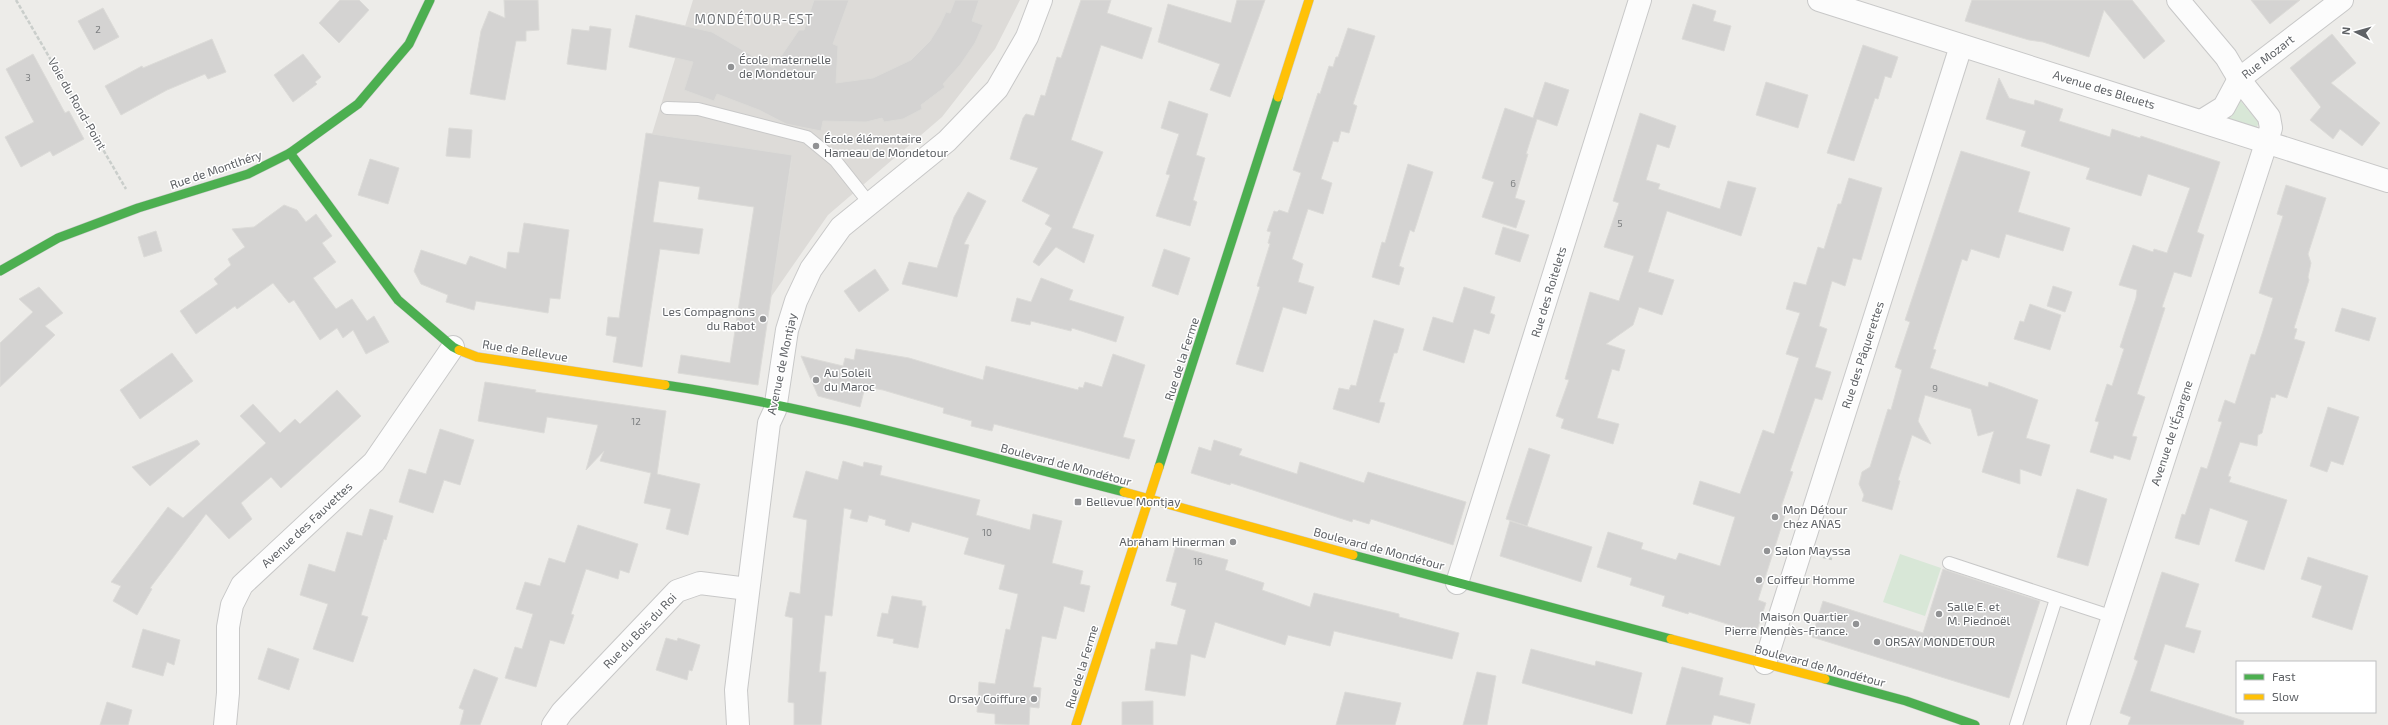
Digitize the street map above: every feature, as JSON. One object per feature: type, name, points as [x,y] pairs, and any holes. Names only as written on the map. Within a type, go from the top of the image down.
[{"type":"street","name":"Rue de Montlhéry","points":[[0,271],[58,238],[138,208],[248,174],[290,153],[358,104],[409,44],[430,0]]},
{"type":"street","name":"Avenue de Montjay","points":[[738,725],[736,690],[769,423],[775,404],[787,330],[796,301],[811,269],[841,227],[947,141],[997,89],[1027,37],[1041,0]]},
{"type":"street","name":"Rue de la Ferme","points":[[1076,725],[1309,0]]},
{"type":"street","name":"Rue des Roitelets","points":[[1457,583],[1640,0]]},
{"type":"street","name":"Avenue des Bleuets","points":[[1819,0],[1962,46],[2203,120],[2388,180]]},
{"type":"street","name":"Avenue de l'Épargne","points":[[2078,725],[2271,128],[2269,117],[2239,79],[2226,58],[2178,0]]},
{"type":"street","name":"Rue Mozart","points":[[2203,120],[2224,107],[2239,79],[2342,0]]},
{"type":"street","name":"Rue des Pâquerettes","points":[[1765,663],[1962,46]]},
{"type":"street","name":"Rue de Bellevue","points":[[290,153],[398,300],[453,347],[477,357],[736,395],[775,404]]},
{"type":"street","name":"Avenue des Fauvettes","points":[[225,725],[228,693],[228,627],[232,605],[242,585],[374,462],[453,347]]},
{"type":"street","name":"Boulevard de Mondétour","points":[[775,404],[798,408],[1149,499],[1457,583],[1765,663],[1906,701],[1975,725]]},
{"type":"street","name":"Rue du Bois du Roi","points":[[553,725],[562,712],[677,591],[700,583],[748,589]]},
{"type":"lane","points":[[668,108],[698,109],[807,137],[835,160],[870,204]]},
{"type":"lane","points":[[1949,563],[2113,617]]},
{"type":"lane","points":[[2016,725],[2056,599]]},
{"type":"path","name":"Voie du Rond-Point","points":[[16,0],[138,208]]},
{"type":"shaded area","name":"École élémentaire Hameau de Mondetour","points":[[693,0],[1020,0],[995,49],[942,117],[828,215],[771,297],[792,157],[652,134]]},
{"type":"green space","points":[[2239,99],[2259,123],[2256,128],[2227,119],[2237,108]]},
{"type":"green space","points":[[1900,554],[1941,568],[1925,616],[1883,602]]},
{"type":"building","points":[[340,0],[359,0],[369,10],[339,43],[319,23]]},
{"type":"building","points":[[504,0],[538,0],[539,30],[526,31],[526,41],[516,41],[505,100],[470,94],[481,31],[489,11],[505,18]]},
{"type":"building","name":"École maternelle de Mondetour","points":[[814,0],[849,0],[833,44],[838,46],[836,83],[873,78],[911,60],[930,41],[946,12],[950,13],[955,0],[979,0],[972,21],[983,25],[975,43],[960,65],[943,84],[945,87],[921,105],[922,109],[903,119],[884,122],[882,118],[866,122],[823,121],[821,131],[786,124],[759,110],[717,94],[714,101],[684,90],[693,62],[629,47],[636,15],[712,32],[773,68],[799,30],[804,30]]},
{"type":"building","points":[[1081,0],[1111,0],[1107,13],[1152,28],[1142,59],[1101,45],[1071,140],[1103,152],[1072,228],[1094,235],[1084,263],[1056,247],[1039,266],[1033,262],[1052,228],[1045,224],[1050,215],[1022,201],[1038,168],[1010,159],[1023,118],[1026,114],[1034,116],[1041,95],[1045,96],[1057,57],[1061,58]]},
{"type":"building","points":[[1237,0],[1265,0],[1230,97],[1210,90],[1220,64],[1158,42],[1168,4],[1231,23]]},
{"type":"building","points":[[1972,0],[2132,0],[2165,41],[2144,59],[2104,10],[2089,57],[2043,42],[2029,40],[1965,21]]},
{"type":"building","points":[[2251,0],[2300,0],[2270,24]]},
{"type":"building","points":[[1693,4],[1716,11],[1713,21],[1731,26],[1724,51],[1682,39]]},
{"type":"building","points":[[103,8],[119,37],[94,50],[78,21]]},
{"type":"building","points":[[590,26],[611,29],[606,70],[567,64],[572,29],[589,31]]},
{"type":"building","points":[[1348,28],[1375,36],[1353,104],[1357,106],[1349,133],[1341,131],[1338,142],[1333,141],[1321,179],[1332,183],[1323,214],[1308,209],[1292,259],[1303,264],[1298,282],[1314,287],[1306,314],[1283,307],[1263,372],[1236,364],[1260,287],[1257,286],[1270,244],[1268,243],[1271,232],[1267,231],[1274,211],[1277,212],[1279,210],[1288,213],[1301,173],[1293,170],[1302,142],[1318,93],[1320,94],[1329,66],[1333,67],[1336,57],[1338,57]]},
{"type":"building","points":[[2332,34],[2356,63],[2331,83],[2380,123],[2362,146],[2340,129],[2333,139],[2310,120],[2321,107],[2290,68]]},
{"type":"building","points":[[212,39],[226,72],[208,79],[205,74],[167,90],[121,115],[105,86],[142,66],[143,68]]},
{"type":"building","points":[[1863,45],[1898,57],[1891,78],[1885,76],[1878,99],[1875,98],[1854,161],[1827,153]]},
{"type":"building","points":[[33,54],[65,113],[69,111],[84,139],[53,156],[50,151],[21,167],[5,137],[34,122],[6,69]]},
{"type":"building","points":[[303,54],[321,77],[315,82],[317,84],[293,102],[274,75]]},
{"type":"building","points":[[1999,78],[2009,98],[2034,105],[2035,100],[2063,109],[2059,121],[2110,137],[2112,129],[2140,138],[2141,136],[2220,162],[2197,232],[2204,235],[2191,277],[2174,272],[2162,307],[2165,308],[2137,394],[2145,397],[2132,436],[2137,437],[2130,460],[2114,455],[2113,459],[2090,452],[2099,422],[2095,421],[2107,384],[2112,386],[2124,349],[2120,347],[2136,298],[2137,290],[2119,285],[2133,245],[2153,252],[2154,249],[2167,253],[2190,188],[2148,174],[2141,196],[2086,179],[2090,168],[2021,146],[2026,131],[1986,119]]},
{"type":"building","points":[[1545,82],[1569,90],[1557,126],[1537,119],[1526,154],[1528,154],[1515,198],[1525,201],[1516,228],[1482,217],[1494,182],[1482,178],[1505,108],[1533,118]]},
{"type":"building","points":[[1766,82],[1808,95],[1798,128],[1756,115]]},
{"type":"building","points":[[1169,101],[1208,114],[1196,155],[1205,158],[1193,200],[1197,202],[1190,226],[1156,216],[1170,175],[1166,174],[1179,134],[1161,128]]},
{"type":"building","points":[[1640,113],[1676,126],[1669,148],[1657,144],[1646,180],[1660,184],[1658,189],[1720,209],[1728,181],[1756,188],[1741,236],[1667,211],[1648,272],[1674,280],[1662,315],[1639,307],[1633,325],[1606,344],[1625,350],[1619,371],[1612,369],[1597,418],[1619,424],[1613,444],[1561,428],[1564,419],[1556,416],[1569,380],[1565,379],[1590,292],[1619,301],[1634,256],[1604,247],[1619,203],[1613,201]]},
{"type":"building","points":[[449,128],[472,130],[470,158],[446,156]]},
{"type":"building","points":[[646,133],[792,155],[758,385],[678,373],[681,355],[730,363],[754,207],[698,199],[700,187],[659,181],[653,222],[703,229],[699,254],[660,249],[642,367],[613,362],[617,337],[606,335],[608,317],[619,318]]},
{"type":"building","points":[[1961,151],[2030,172],[2018,212],[2070,228],[2063,251],[2006,234],[1999,258],[1971,249],[1967,261],[1962,259],[1933,349],[1936,350],[1930,368],[1988,387],[1989,382],[2038,400],[2026,438],[2050,445],[2041,476],[2020,469],[2020,484],[1982,472],[1994,431],[1978,436],[1971,409],[1925,395],[1918,421],[1931,444],[1912,435],[1898,480],[1900,481],[1892,510],[1862,501],[1864,495],[1859,484],[1862,472],[1870,467],[1888,409],[1891,410],[1902,370],[1895,367],[1910,322],[1905,320]]},
{"type":"building","points":[[370,159],[399,168],[388,204],[358,195]]},
{"type":"building","points":[[1408,164],[1433,172],[1414,232],[1410,230],[1399,266],[1404,268],[1399,285],[1372,277],[1382,242],[1385,243]]},
{"type":"building","points":[[1849,178],[1882,188],[1861,260],[1853,258],[1845,286],[1832,281],[1819,326],[1827,329],[1815,367],[1831,372],[1822,400],[1815,398],[1790,471],[1793,472],[1781,507],[1787,509],[1758,600],[1766,603],[1756,633],[1689,612],[1688,614],[1662,606],[1665,596],[1630,585],[1632,578],[1597,567],[1608,532],[1643,543],[1641,549],[1676,560],[1679,553],[1720,566],[1735,517],[1693,504],[1700,481],[1740,494],[1763,430],[1774,434],[1799,358],[1786,354],[1800,313],[1786,309],[1794,282],[1806,285],[1818,247],[1824,249],[1838,204],[1841,204]]},
{"type":"building","points":[[2286,185],[2326,198],[2308,254],[2311,263],[2308,277],[2309,280],[2294,328],[2297,329],[2294,339],[2305,342],[2287,398],[2276,394],[2275,398],[2271,397],[2262,433],[2258,435],[2257,446],[2240,442],[2228,476],[2231,477],[2229,482],[2287,500],[2264,570],[2235,561],[2248,521],[2210,508],[2199,545],[2175,538],[2182,514],[2185,515],[2201,467],[2207,469],[2222,422],[2218,421],[2225,400],[2235,404],[2251,354],[2255,355],[2263,331],[2273,298],[2259,293],[2283,216],[2277,214]]},
{"type":"building","points":[[968,192],[986,201],[964,244],[969,245],[957,297],[902,284],[909,262],[937,268],[954,217]]},
{"type":"building","points":[[284,205],[297,210],[306,222],[316,214],[332,236],[322,243],[336,262],[313,278],[336,309],[352,299],[367,321],[374,316],[389,342],[366,354],[353,330],[343,338],[337,328],[320,340],[294,300],[289,303],[273,283],[237,309],[235,306],[196,334],[180,311],[218,284],[214,279],[231,265],[228,259],[245,247],[232,229],[254,227]]},
{"type":"building","points":[[524,223],[569,230],[560,299],[550,298],[548,313],[476,301],[474,310],[446,302],[448,295],[421,284],[414,271],[421,250],[466,265],[470,256],[506,269],[508,252],[519,253]]},
{"type":"building","points":[[1503,227],[1529,235],[1520,262],[1495,254]]},
{"type":"building","points":[[156,231],[162,251],[144,257],[138,237]]},
{"type":"building","points":[[1164,249],[1190,258],[1178,295],[1152,286]]},
{"type":"building","points":[[875,269],[889,290],[859,312],[844,291]]},
{"type":"building","points":[[1041,278],[1073,290],[1069,300],[1124,317],[1116,342],[1072,328],[1071,331],[1031,321],[1030,325],[1011,321],[1017,298],[1031,302]]},
{"type":"building","points":[[2053,286],[2072,292],[2065,312],[2047,306]]},
{"type":"building","points":[[39,287],[63,313],[45,326],[55,335],[0,387],[0,343],[33,312],[19,299]]},
{"type":"building","points":[[1464,287],[1495,297],[1490,313],[1495,315],[1489,334],[1474,329],[1464,363],[1423,350],[1433,317],[1453,323]]},
{"type":"building","points":[[2030,304],[2061,315],[2050,350],[2014,339],[2020,321],[2024,322]]},
{"type":"building","points":[[2342,308],[2376,318],[2369,341],[2335,331]]},
{"type":"building","points":[[1374,320],[1404,329],[1397,353],[1394,353],[1379,402],[1385,403],[1379,423],[1333,409],[1339,388],[1349,390],[1351,385],[1356,386]]},
{"type":"building","points":[[856,349],[909,358],[983,380],[986,366],[1078,390],[1079,387],[1083,388],[1085,382],[1102,387],[1113,354],[1145,365],[1123,437],[1135,440],[1129,459],[994,424],[992,431],[971,426],[972,421],[943,413],[944,408],[883,390],[865,387],[860,407],[818,396],[801,356],[843,366],[845,358],[854,360]]},
{"type":"building","points":[[172,353],[193,381],[140,419],[120,390]]},
{"type":"building","points":[[485,382],[536,390],[535,392],[666,411],[657,474],[700,484],[688,535],[666,529],[671,509],[644,503],[651,473],[600,461],[604,451],[586,470],[598,425],[547,417],[544,433],[478,421]]},
{"type":"building","points":[[337,390],[361,416],[281,488],[271,477],[241,503],[252,519],[229,539],[206,514],[150,588],[152,589],[137,615],[113,601],[121,586],[111,582],[168,507],[183,518],[266,443],[240,416],[253,404],[280,433],[295,419],[300,424]]},
{"type":"building","points":[[2328,407],[2359,417],[2343,465],[2331,461],[2327,472],[2310,466]]},
{"type":"building","points":[[440,429],[474,440],[460,485],[444,480],[433,513],[399,502],[409,469],[426,474]]},
{"type":"building","points":[[197,440],[200,444],[150,486],[132,467]]},
{"type":"building","points":[[1214,440],[1242,449],[1239,455],[1297,474],[1300,462],[1364,483],[1368,472],[1466,502],[1453,545],[1371,519],[1369,524],[1353,519],[1352,522],[1231,483],[1230,485],[1191,473],[1199,447],[1211,451]]},
{"type":"building","points":[[1529,448],[1550,455],[1527,526],[1506,519]]},
{"type":"building","points":[[843,461],[863,467],[864,462],[882,466],[880,475],[980,500],[976,515],[1030,530],[1033,514],[1062,521],[1052,563],[1083,571],[1080,584],[1090,586],[1084,612],[1064,606],[1056,639],[1042,636],[1033,687],[1041,688],[1039,708],[1030,707],[1029,725],[995,724],[995,714],[977,712],[979,682],[995,684],[1006,629],[1010,630],[1018,594],[999,589],[1005,565],[964,554],[969,538],[912,522],[909,532],[885,525],[886,520],[869,515],[867,522],[850,518],[852,510],[844,508],[832,616],[825,615],[819,672],[826,672],[821,725],[794,725],[794,703],[788,702],[793,618],[785,616],[790,592],[800,594],[807,520],[793,517],[806,471],[838,480]]},
{"type":"building","points":[[2077,489],[2107,499],[2088,566],[2057,557]]},
{"type":"building","points":[[370,509],[393,516],[386,540],[384,539],[361,615],[368,617],[353,662],[313,649],[328,604],[300,595],[309,564],[335,572],[347,532],[362,536]]},
{"type":"building","points":[[1510,521],[1592,547],[1581,582],[1500,556]]},
{"type":"building","points":[[578,525],[638,544],[629,573],[620,570],[618,579],[586,569],[571,614],[574,615],[564,644],[550,640],[536,687],[505,678],[515,647],[522,649],[533,614],[516,609],[525,582],[540,586],[549,558],[565,563]]},
{"type":"building","points":[[1176,546],[1228,560],[1225,570],[1264,583],[1262,590],[1310,607],[1314,593],[1399,614],[1399,617],[1459,633],[1452,659],[1334,631],[1330,646],[1288,635],[1285,645],[1215,622],[1205,658],[1191,654],[1185,696],[1145,690],[1151,649],[1155,649],[1156,642],[1177,645],[1186,610],[1171,605],[1177,583],[1166,581]]},
{"type":"building","points":[[2308,557],[2368,576],[2352,630],[2312,617],[2322,586],[2301,579]]},
{"type":"building","points":[[1943,569],[2040,601],[2009,698],[1812,637],[1823,601],[1923,633]]},
{"type":"building","points":[[2162,572],[2199,584],[2185,627],[2201,631],[2194,653],[2165,644],[2150,691],[2244,721],[2243,725],[2128,725],[2131,717],[2120,713],[2138,661],[2134,659]]},
{"type":"building","points":[[892,596],[922,601],[922,606],[926,606],[918,648],[893,643],[894,639],[877,636],[882,613],[888,614]]},
{"type":"building","points":[[143,629],[180,640],[174,665],[167,662],[163,676],[132,667]]},
{"type":"building","points":[[666,638],[677,641],[678,638],[700,645],[692,671],[689,670],[687,680],[656,670]]},
{"type":"building","points":[[268,648],[299,659],[289,690],[258,679]]},
{"type":"building","points":[[1531,649],[1595,666],[1596,661],[1642,673],[1632,714],[1522,683]]},
{"type":"building","points":[[1682,667],[1723,678],[1719,695],[1755,704],[1750,724],[1714,715],[1711,725],[1666,725]]},
{"type":"building","points":[[474,669],[498,678],[480,725],[460,725],[464,710],[459,708]]},
{"type":"building","points":[[1477,672],[1496,676],[1487,725],[1463,725]]},
{"type":"building","points":[[1345,692],[1401,703],[1395,725],[1336,725]]},
{"type":"building","points":[[1153,701],[1153,725],[1122,725],[1122,702]]},
{"type":"building","points":[[107,702],[132,710],[128,725],[100,725]]},
{"type":"traffic: fast","points":[[0,271],[58,238],[138,208],[248,174],[290,153],[358,104],[409,44],[430,0]]},
{"type":"traffic: fast","points":[[1159,467],[1278,97]]},
{"type":"traffic: fast","points":[[290,153],[398,300],[453,347],[459,350]]},
{"type":"traffic: fast","points":[[665,385],[781,406],[896,432],[1124,492]]},
{"type":"traffic: fast","points":[[1353,555],[1671,639]]},
{"type":"traffic: fast","points":[[1825,679],[1906,701],[1975,725]]},
{"type":"traffic: slow","points":[[1278,97],[1309,0]]},
{"type":"traffic: slow","points":[[459,350],[477,357],[665,385]]},
{"type":"traffic: slow","points":[[1076,725],[1159,467]]},
{"type":"traffic: slow","points":[[1124,492],[1353,555]]},
{"type":"traffic: slow","points":[[1671,639],[1825,679]]},
{"type":"place","name":"École maternelle de Mondetour","points":[[731,67]]},
{"type":"place","name":"École élémentaire Hameau de Mondetour","points":[[816,146]]},
{"type":"place","name":"Les Compagnons du Rabot","points":[[763,319]]},
{"type":"place","name":"Au Soleil du Maroc","points":[[816,380]]},
{"type":"place","name":"Bellevue Montjay","points":[[1078,502]]},
{"type":"place","name":"Mon Détour chez ANAS","points":[[1775,517]]},
{"type":"place","name":"Abraham Hinerman","points":[[1233,542]]},
{"type":"place","name":"Salon Mayssa","points":[[1767,551]]},
{"type":"place","name":"Coiffeur Homme","points":[[1759,580]]},
{"type":"place","name":"Salle E. et M. Piednoël","points":[[1939,614]]},
{"type":"place","name":"Maison Quartier Pierre Mendès-France.","points":[[1856,624]]},
{"type":"place","name":"ORSAY MONDETOUR","points":[[1877,642]]},
{"type":"place","name":"Orsay Coiffure","points":[[1034,699]]},
{"type":"district","name":"MONDÉTOUR-EST","points":[[754,19]]}]
